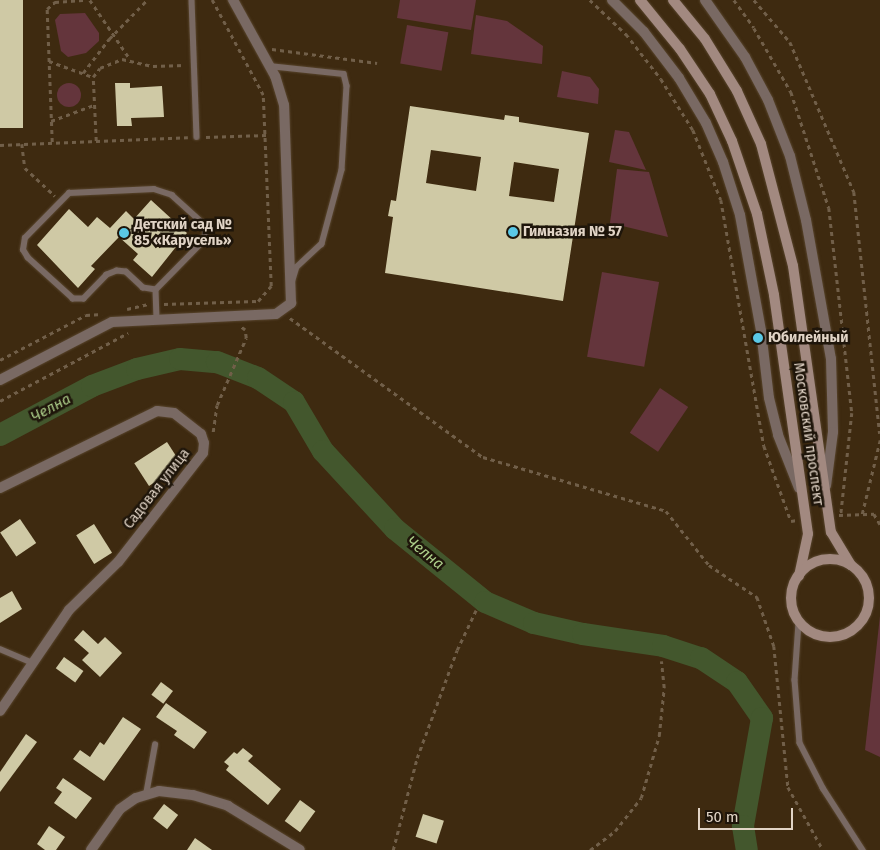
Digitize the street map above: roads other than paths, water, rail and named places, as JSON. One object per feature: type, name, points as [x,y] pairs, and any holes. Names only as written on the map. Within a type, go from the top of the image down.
[{"type":"main road","name":"Московский проспект","points":[[640,0],[680,49],[710,94],[732,141],[757,214],[774,295],[808,534],[799,576],[790,592],[798,623],[816,636],[826,637],[849,632],[860,625],[866,616],[869,592],[859,572],[851,565],[832,532],[825,495],[793,266],[761,144],[737,91],[705,38],[673,0]]},
{"type":"main road","points":[[799,576],[820,558],[837,558],[851,565]]},
{"type":"street","points":[[0,380],[102,326],[124,320],[282,312],[291,303],[292,285],[285,115],[279,88],[233,0]]},
{"type":"street","points":[[612,0],[644,32],[679,78],[706,123],[723,162],[740,215],[761,331],[769,398],[778,435],[802,496]]},
{"type":"street","points":[[705,0],[746,56],[768,100],[790,156],[806,220],[831,360],[832,432],[825,495]]},
{"type":"street","name":"Садовая улица","points":[[0,488],[157,411],[174,413],[201,434],[204,442],[203,453],[118,562],[69,610],[0,711]]},
{"type":"street","points":[[91,850],[120,808],[146,795],[159,792],[194,795],[228,806],[300,850]]},
{"type":"lane","points":[[192,0],[197,137]]},
{"type":"lane","points":[[269,66],[344,74],[347,86],[342,170],[322,244],[297,267],[292,285]]},
{"type":"lane","points":[[156,290],[142,288],[126,272],[117,270],[107,275],[84,299],[76,300],[28,258],[23,250],[25,238],[60,200],[74,192],[159,189],[172,194],[203,223],[206,233],[204,242],[156,290],[157,319]]},
{"type":"lane","points":[[798,623],[795,680],[800,743],[823,788],[862,850]]},
{"type":"lane","points":[[0,649],[33,663]]},
{"type":"lane","points":[[146,795],[155,745]]},
{"type":"waterway","name":"Челна","points":[[0,435],[92,386],[137,369],[180,359],[217,362],[258,378],[294,402],[323,451],[395,529],[485,602],[534,623],[583,634],[663,646],[701,658],[737,682],[762,718],[743,826],[747,850]]},
{"type":"place","name":"Гимназия № 57","points":[[513,232]]},
{"type":"place","name":"Детский сад № 85 «Карусель»","points":[[124,233]]},
{"type":"place","name":"Юбилейный","points":[[758,338]]}]
